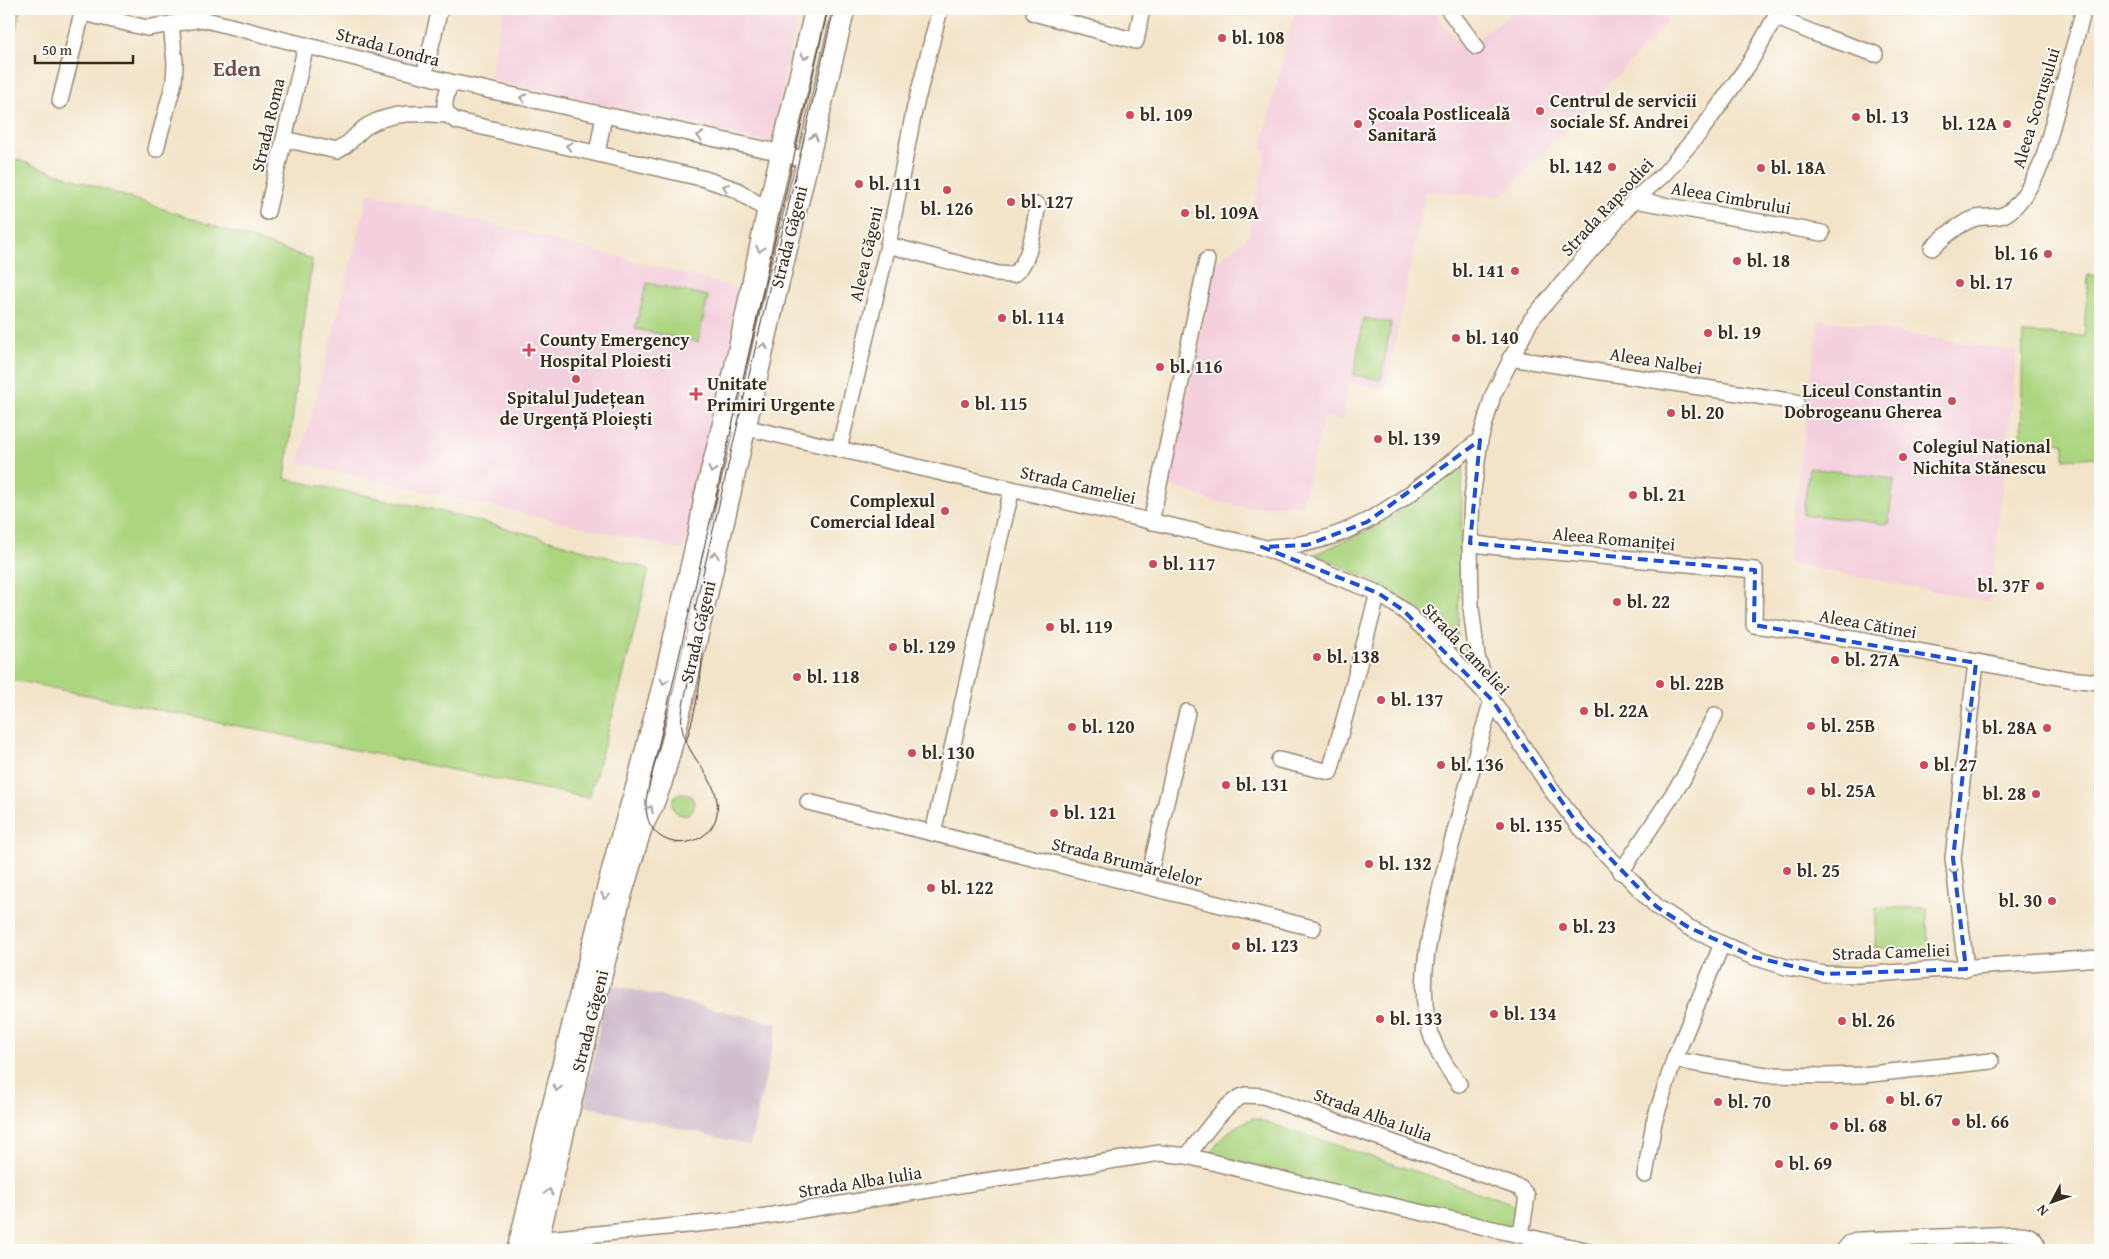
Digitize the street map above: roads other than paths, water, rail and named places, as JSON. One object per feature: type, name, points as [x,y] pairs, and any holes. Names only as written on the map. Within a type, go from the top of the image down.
[{"type":"main road","name":"Strada Găgeni","points":[[536,1245],[593,1007],[638,786],[724,422],[768,211],[816,9]]},
{"type":"main road","name":"Strada Găgeni","points":[[518,1250],[578,1004],[625,852],[641,828],[661,783],[674,736],[844,9]]},
{"type":"street","points":[[424,75],[440,9]]},
{"type":"street","name":"Aleea Găgeni","points":[[839,449],[888,245],[914,111],[940,9]]},
{"type":"street","points":[[1034,13],[1136,41],[1142,9]]},
{"type":"street","points":[[1448,9],[1476,47]]},
{"type":"street","name":"Aleea Scorușului","points":[[1932,248],[1954,228],[1976,218],[2004,215],[2020,199],[2035,179],[2043,160],[2084,9]]},
{"type":"street","points":[[60,101],[83,11]]},
{"type":"street","name":"Strada Londra","points":[[83,11],[147,28],[171,24],[203,14],[306,45],[450,82],[782,153],[808,161]]},
{"type":"street","points":[[1778,13],[1816,34],[1874,54]]},
{"type":"street","name":"Strada Rapsodiei","points":[[1492,700],[1477,657],[1471,608],[1470,543],[1472,498],[1480,440],[1493,395],[1510,358],[1531,320],[1634,200],[1664,174],[1701,131],[1749,64],[1778,13]]},
{"type":"street","points":[[156,149],[174,82],[175,63],[171,24]]},
{"type":"street","name":"Strada Roma","points":[[267,212],[306,45]]},
{"type":"street","name":"Strada Londra","points":[[447,115],[444,109],[450,82]]},
{"type":"street","points":[[284,139],[337,151],[344,148],[368,126],[397,115],[410,112],[447,115],[457,121],[705,179],[737,190],[768,211]]},
{"type":"street","points":[[597,153],[604,116]]},
{"type":"street","name":"Aleea Cimbrului","points":[[1634,200],[1822,234]]},
{"type":"street","points":[[888,245],[998,274],[1013,276],[1021,269],[1027,255],[1038,204]]},
{"type":"street","points":[[1151,522],[1207,260]]},
{"type":"street","name":"Aleea Nalbei","points":[[1510,358],[1796,402]]},
{"type":"street","name":"Strada Cameliei","points":[[724,422],[1262,547],[1378,593],[1403,610],[1429,633],[1492,700],[1553,792],[1578,825],[1621,872],[1657,907],[1688,927],[1722,944],[1786,967],[1826,974],[1860,975],[1966,969],[2100,958]]},
{"type":"street","points":[[1262,547],[1307,544],[1340,535],[1384,512],[1480,440]]},
{"type":"street","points":[[933,833],[1012,489]]},
{"type":"street","name":"Aleea Romaniței","points":[[1470,543],[1755,570],[1754,625]]},
{"type":"street","points":[[1279,760],[1330,772],[1378,593]]},
{"type":"street","name":"Aleea Cătinei","points":[[1754,625],[1859,640],[1976,663],[2068,679],[2100,682]]},
{"type":"street","points":[[1966,969],[1953,858],[1976,663]]},
{"type":"street","points":[[1459,1084],[1443,1062],[1434,1044],[1427,1019],[1425,958],[1457,823],[1492,700]]},
{"type":"street","points":[[1147,886],[1188,712]]},
{"type":"street","points":[[1621,872],[1683,779],[1715,715]]},
{"type":"street","name":"Strada Brumărelelor","points":[[808,802],[1313,928]]},
{"type":"street","points":[[1645,1175],[1654,1122],[1674,1060],[1722,944]]},
{"type":"street","points":[[1674,1060],[1766,1075],[1825,1076],[1862,1075],[1990,1061]]},
{"type":"street","name":"Strada Alba Iulia","points":[[1187,1156],[1217,1118],[1234,1101],[1246,1095],[1263,1096],[1520,1188],[1527,1196],[1521,1235]]},
{"type":"street","name":"Strada Alba Iulia","points":[[536,1245],[747,1219],[1160,1153],[1187,1156],[1358,1198],[1585,1250]]},
{"type":"street","points":[[1844,1250],[1850,1243],[1860,1240],[2020,1234],[2032,1237],[2037,1242],[2039,1250]]},
{"type":"tram line","points":[[828,9],[646,800],[647,815],[652,827],[660,836],[670,841],[682,843],[694,841],[704,835],[712,826],[717,814],[714,790],[690,749],[682,727],[684,699],[701,632],[695,608],[834,9]]},
{"type":"tram line","points":[[686,742],[698,693],[702,644]]},
{"type":"place","name":"bl. 108","points":[[1222,38]]},
{"type":"place","name":"Centrul de servicii sociale Sf. Andrei","points":[[1540,111]]},
{"type":"place","name":"bl. 109","points":[[1130,115]]},
{"type":"place","name":"bl. 13","points":[[1856,117]]},
{"type":"place","name":"Școala Postliceală Sanitară","points":[[1358,124]]},
{"type":"place","name":"bl. 12A","points":[[2007,124]]},
{"type":"place","name":"bl. 142","points":[[1612,167]]},
{"type":"place","name":"bl. 18A","points":[[1761,168]]},
{"type":"place","name":"bl. 111","points":[[859,184]]},
{"type":"place","name":"bl. 126","points":[[947,190]]},
{"type":"place","name":"bl. 127","points":[[1011,202]]},
{"type":"place","name":"bl. 109A","points":[[1185,213]]},
{"type":"place","name":"bl. 16","points":[[2048,254]]},
{"type":"place","name":"bl. 18","points":[[1737,261]]},
{"type":"place","name":"bl. 141","points":[[1515,271]]},
{"type":"place","name":"bl. 17","points":[[1960,283]]},
{"type":"place","name":"bl. 114","points":[[1002,318]]},
{"type":"place","name":"bl. 19","points":[[1708,333]]},
{"type":"place","name":"bl. 140","points":[[1456,338]]},
{"type":"place","name":"County Emergency Hospital Ploiesti","points":[[529,350]]},
{"type":"place","name":"bl. 116","points":[[1160,367]]},
{"type":"place","name":"Spitalul Județean de Urgență Ploiești","points":[[576,379]]},
{"type":"place","name":"Unitate Primiri Urgente","points":[[696,394]]},
{"type":"place","name":"Liceul Constantin Dobrogeanu Gherea","points":[[1952,401]]},
{"type":"place","name":"bl. 115","points":[[965,404]]},
{"type":"place","name":"bl. 20","points":[[1671,413]]},
{"type":"place","name":"bl. 139","points":[[1378,439]]},
{"type":"place","name":"Colegiul Național Nichita Stănescu","points":[[1903,457]]},
{"type":"place","name":"bl. 21","points":[[1633,495]]},
{"type":"place","name":"Complexul Comercial Ideal","points":[[945,511]]},
{"type":"place","name":"bl. 117","points":[[1153,564]]},
{"type":"place","name":"bl. 37F","points":[[2040,586]]},
{"type":"place","name":"bl. 22","points":[[1617,602]]},
{"type":"place","name":"bl. 119","points":[[1050,627]]},
{"type":"place","name":"bl. 129","points":[[893,647]]},
{"type":"place","name":"bl. 138","points":[[1317,657]]},
{"type":"place","name":"bl. 27A","points":[[1835,660]]},
{"type":"place","name":"bl. 118","points":[[797,677]]},
{"type":"place","name":"bl. 22B","points":[[1660,684]]},
{"type":"place","name":"bl. 137","points":[[1381,700]]},
{"type":"place","name":"bl. 22A","points":[[1584,711]]},
{"type":"place","name":"bl. 25B","points":[[1811,726]]},
{"type":"place","name":"bl. 120","points":[[1072,727]]},
{"type":"place","name":"bl. 28A","points":[[2047,728]]},
{"type":"place","name":"bl. 130","points":[[912,753]]},
{"type":"place","name":"bl. 136","points":[[1441,765]]},
{"type":"place","name":"bl. 27","points":[[1924,765]]},
{"type":"place","name":"bl. 131","points":[[1226,785]]},
{"type":"place","name":"bl. 25A","points":[[1811,791]]},
{"type":"place","name":"bl. 28","points":[[2036,794]]},
{"type":"place","name":"bl. 121","points":[[1054,813]]},
{"type":"place","name":"bl. 135","points":[[1500,826]]},
{"type":"place","name":"bl. 132","points":[[1369,864]]},
{"type":"place","name":"bl. 25","points":[[1787,871]]},
{"type":"place","name":"bl. 122","points":[[931,888]]},
{"type":"place","name":"bl. 30","points":[[2052,901]]},
{"type":"place","name":"bl. 23","points":[[1563,927]]},
{"type":"place","name":"bl. 123","points":[[1236,946]]},
{"type":"place","name":"bl. 134","points":[[1494,1014]]},
{"type":"place","name":"bl. 133","points":[[1380,1019]]},
{"type":"place","name":"bl. 26","points":[[1842,1021]]},
{"type":"place","name":"bl. 67","points":[[1890,1100]]},
{"type":"place","name":"bl. 70","points":[[1718,1102]]},
{"type":"place","name":"bl. 66","points":[[1956,1122]]},
{"type":"place","name":"bl. 68","points":[[1834,1126]]},
{"type":"place","name":"bl. 69","points":[[1779,1164]]},
{"type":"district","name":"Eden","points":[[237,68]]}]
